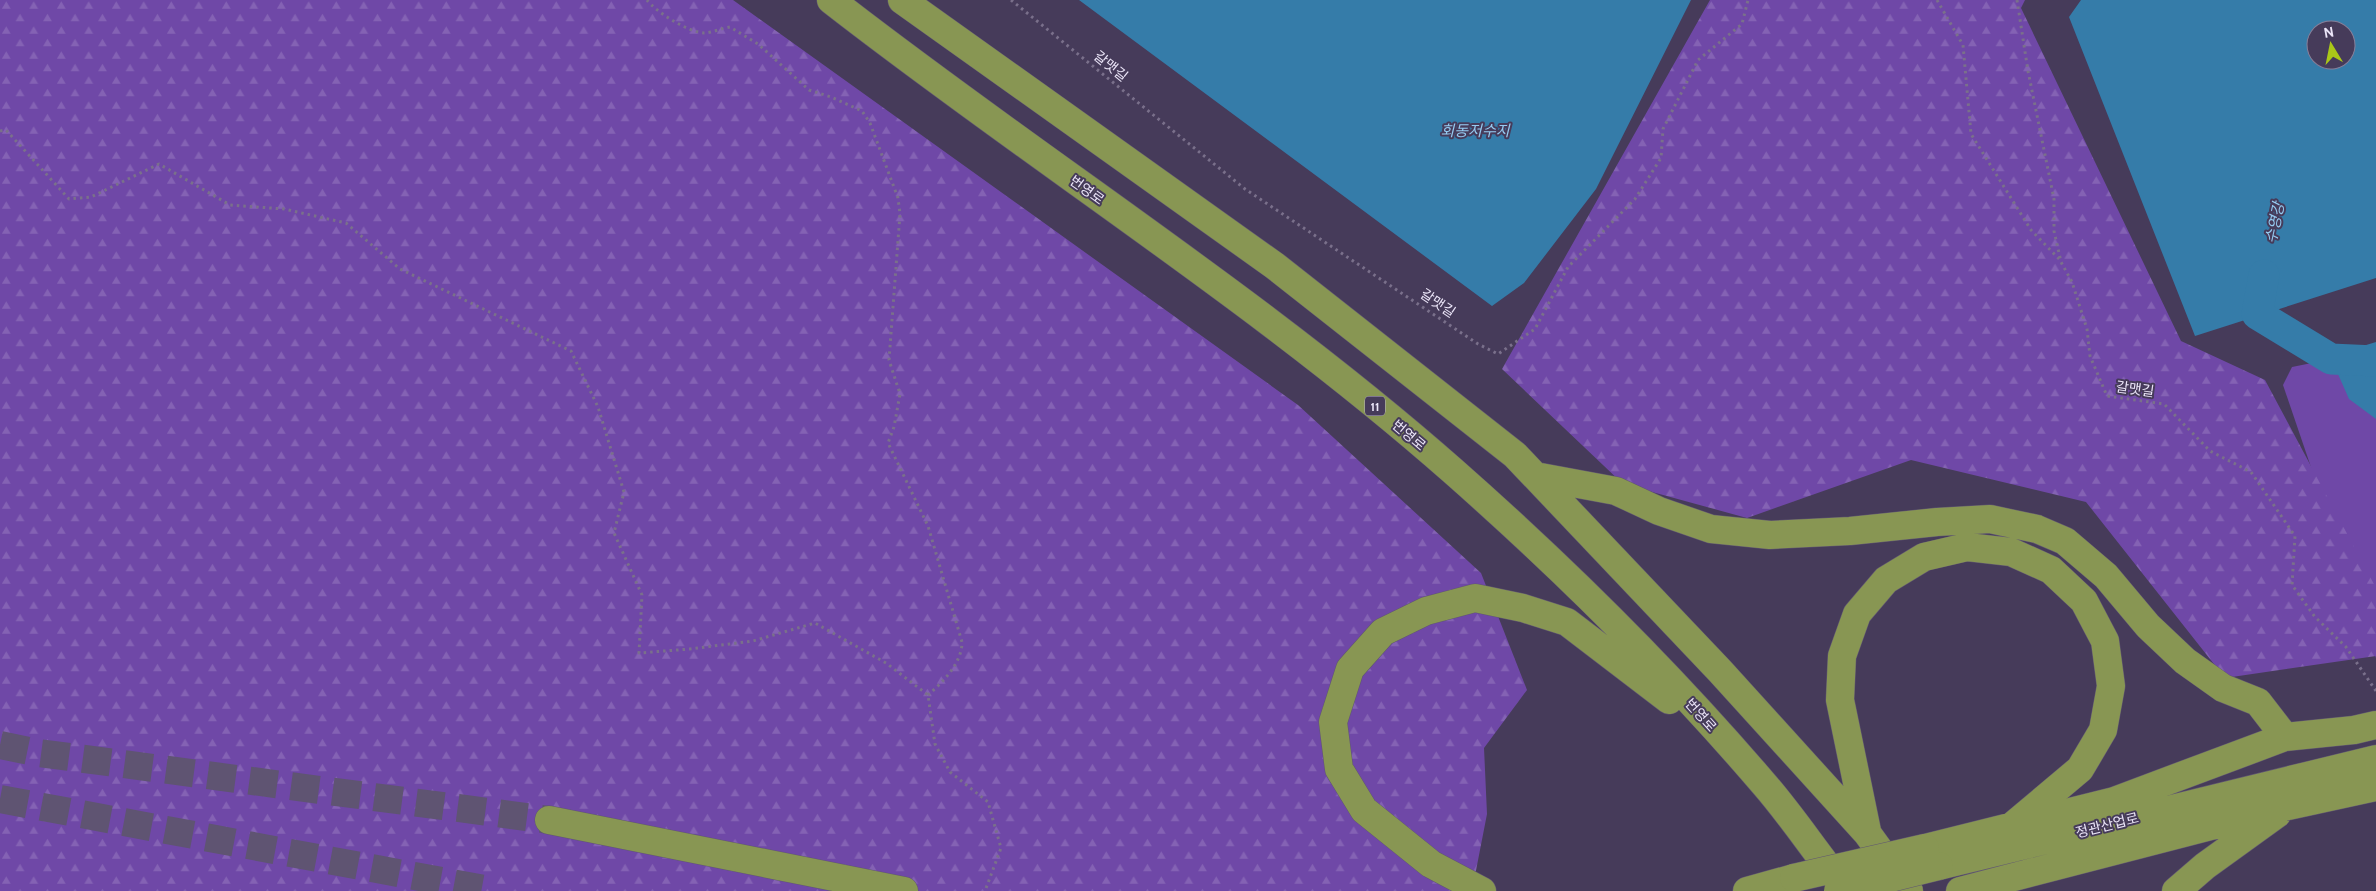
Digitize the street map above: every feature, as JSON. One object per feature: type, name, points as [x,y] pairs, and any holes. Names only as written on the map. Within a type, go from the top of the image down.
[{"type":"highway","name":"번영로","points":[[831,0],[1338,376],[1453,471],[1589,597],[1728,744],[1766,786],[1836,883],[1847,891]]},
{"type":"highway","points":[[902,0],[916,8],[1275,266],[1515,455],[1720,671],[1868,833],[1909,891]]},
{"type":"highway","points":[[1535,476],[1616,491],[1659,512],[1711,530],[1770,535],[1850,531],[1937,522],[1990,519],[2037,529],[2064,541],[2106,576],[2148,626],[2185,662],[2222,688],[2258,702],[2285,737]]},
{"type":"highway","points":[[1868,833],[1840,700],[1842,656],[1858,614],[1886,580],[1924,557],[1967,547],[2011,552],[2052,570],[2084,601],[2105,641],[2111,686],[2103,730],[2080,769],[2011,827]]},
{"type":"highway","points":[[1482,891],[1431,864],[1364,810],[1340,768],[1333,722],[1350,669],[1383,632],[1426,611],[1475,598],[1523,608],[1567,622],[1728,744]]},
{"type":"highway","points":[[1747,891],[1794,878],[1932,857],[2011,827],[2114,801],[2285,737],[2354,730],[2376,725]]},
{"type":"highway","name":"정관산업로","points":[[1836,883],[1932,857],[2286,794],[2376,759]]},
{"type":"highway","points":[[1960,891],[2286,794],[2376,787]]},
{"type":"highway","points":[[2176,891],[2286,794]]},
{"type":"highway","points":[[549,820],[904,891]]},
{"type":"path","points":[[646,0],[660,13],[704,33],[730,27],[758,44],[809,90],[831,97],[862,111],[870,123],[898,198],[900,214],[889,360],[900,394],[894,428],[888,443],[928,526],[962,642],[962,652],[943,682],[928,695]]},
{"type":"path","name":"갈맷길","points":[[1011,0],[1245,189],[1478,344],[1498,354],[1535,329],[1568,267],[1635,199],[1661,158],[1663,129],[1698,60],[1742,24],[1748,0]]},
{"type":"path","points":[[1937,0],[1963,44],[1970,134],[2031,230],[2061,262]]},
{"type":"path","name":"갈맷길","points":[[2017,0],[2028,71],[2054,199],[2054,231],[2061,262],[2072,282],[2087,329],[2090,356],[2107,396],[2164,404],[2210,451],[2251,472],[2295,536],[2292,584],[2315,617],[2346,646],[2376,691]]},
{"type":"path","points":[[0,131],[6,130],[69,199],[92,197],[159,164],[230,205],[284,209],[346,223],[400,269],[571,351],[598,407],[624,492],[614,533],[642,595],[639,653],[752,641],[815,623],[886,664],[928,695],[935,744],[950,772],[988,802],[1001,848],[985,891]]},
{"type":"green space","points":[[0,0],[733,0],[1298,405],[1481,573],[1527,690],[1484,748],[1487,814],[1472,891],[0,891]]},
{"type":"green space","points":[[1710,0],[2025,0],[2021,8],[2181,341],[2265,380],[2376,588],[2376,656],[2225,678],[2086,502],[1911,460],[1747,518],[1623,484],[1502,369]]},
{"type":"green space","points":[[2376,350],[2376,658],[2283,385],[2292,367]]},
{"type":"water","name":"회동저수지","points":[[1079,0],[1691,0],[1596,189],[1524,283],[1492,306]]},
{"type":"water","points":[[2081,0],[2376,0],[2376,278],[2195,336],[2069,17]]},
{"type":"water","points":[[2376,342],[2376,419],[2349,399],[2330,356]]},
{"type":"waterway","name":"수영강","points":[[2264,275],[2257,314],[2331,359],[2376,361]]},
{"type":"tunnel","points":[[0,745],[39,753],[549,820]]},
{"type":"tunnel","points":[[0,799],[495,891]]}]
